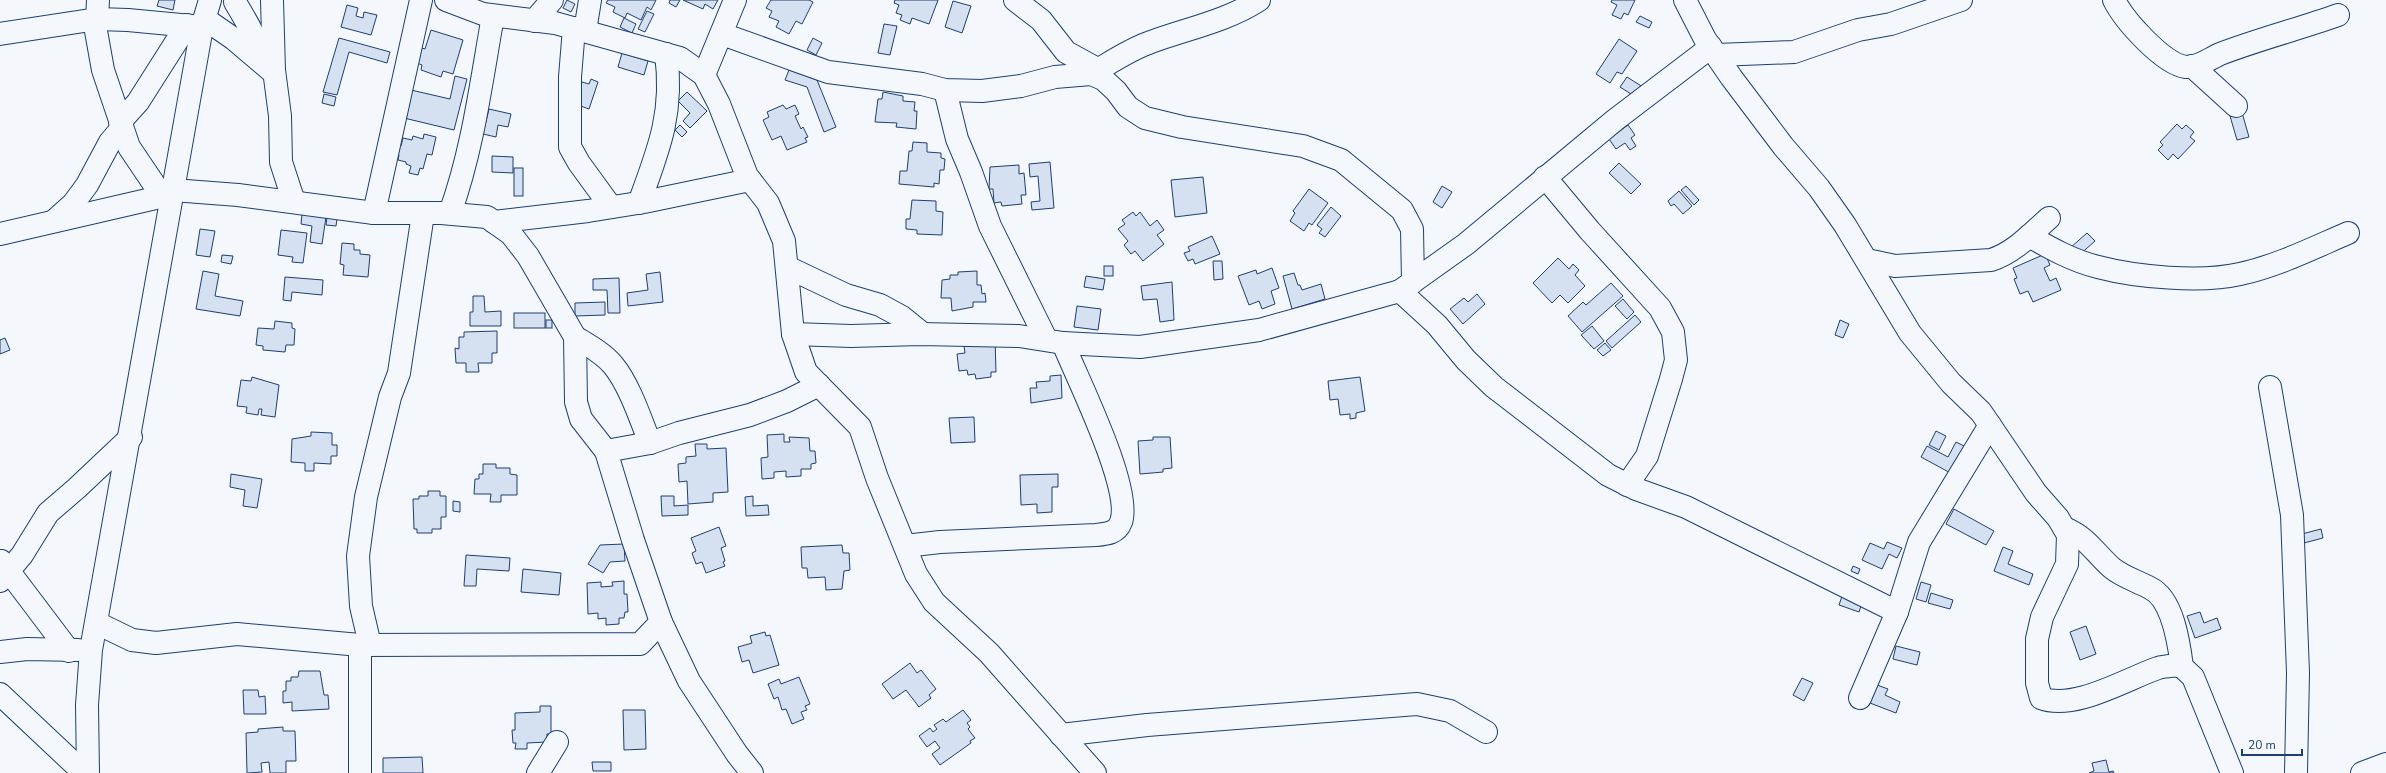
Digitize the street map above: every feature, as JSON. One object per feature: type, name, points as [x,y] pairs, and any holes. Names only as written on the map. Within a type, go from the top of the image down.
[{"type":"street","points":[[269,68],[272,0]]},
{"type":"street","points":[[374,213],[421,0]]},
{"type":"street","points":[[446,0],[493,16],[555,22],[680,58],[704,75],[719,104],[750,180],[768,203],[784,241],[793,334],[806,372],[860,426],[877,478],[916,574],[934,602],[989,653],[1094,773]]},
{"type":"street","points":[[534,21],[552,0]]},
{"type":"street","points":[[590,0],[580,30],[570,77],[570,147],[579,163],[611,207]]},
{"type":"street","points":[[704,75],[735,0]]},
{"type":"street","points":[[1015,0],[1041,20],[1066,52],[1103,78],[1116,91],[1128,107],[1145,118],[1182,127],[1302,146],[1341,160],[1402,210],[1408,218],[1412,229],[1407,287],[1466,360],[1494,387],[1608,475],[1627,485],[1686,507],[1897,612]]},
{"type":"street","points":[[722,34],[828,72],[922,84],[945,90],[990,90],[1022,86],[1055,77],[1095,72],[1149,42],[1227,8],[1248,8],[1259,0]]},
{"type":"street","points":[[1685,0],[1705,39],[1782,146],[1819,188],[1867,260],[1910,333],[1951,383],[1981,412],[2036,493],[2068,535],[2067,564],[2042,617],[2037,639],[2038,684],[2041,698],[2051,702],[2059,702],[2092,695],[2160,668],[2182,667]]},
{"type":"street","points":[[793,334],[851,336],[922,334],[1019,336],[1054,341],[1140,347],[1259,330],[1407,287],[1466,244],[1545,177],[1714,51],[1794,52],[1858,30],[1891,24],[1915,7],[1961,0]]},
{"type":"street","points":[[2114,0],[2121,14],[2171,61],[2186,67],[2338,15]]},
{"type":"street","points":[[0,34],[96,13],[203,15],[244,1],[250,27],[269,68],[280,116],[281,162],[294,202]]},
{"type":"street","points":[[96,13],[98,51],[129,147],[170,193]]},
{"type":"street","points":[[203,15],[269,68]]},
{"type":"street","points":[[52,222],[73,204],[86,185],[121,125],[203,15]]},
{"type":"street","points":[[88,773],[87,705],[91,650],[131,436],[170,193],[203,15]]},
{"type":"street","points":[[450,213],[463,177],[476,118],[493,16]]},
{"type":"street","points":[[639,202],[662,140],[668,110],[670,81],[666,54]]},
{"type":"street","points":[[2192,66],[2236,106]]},
{"type":"street","points":[[905,546],[940,542],[1096,535],[1111,533],[1117,529],[1122,516],[1122,494],[1105,445],[1054,341],[990,226],[972,172],[957,139],[945,90]]},
{"type":"street","points":[[1545,177],[1590,231],[1660,308],[1673,332],[1676,360],[1671,379],[1647,456],[1627,485]]},
{"type":"street","points":[[494,222],[611,207],[750,180]]},
{"type":"street","points":[[0,234],[170,193],[238,195],[374,213],[450,213],[487,217],[511,234],[528,256],[575,337],[604,356],[614,366],[627,389],[650,443]]},
{"type":"street","points":[[360,773],[365,645],[361,606],[359,549],[366,497],[390,397],[399,373],[423,214]]},
{"type":"street","points":[[1867,260],[1895,266],[1991,260],[2002,256],[2049,218]]},
{"type":"street","points":[[2028,236],[2054,250],[2097,267],[2142,275],[2193,278],[2239,274],[2296,256],[2348,233]]},
{"type":"street","points":[[787,266],[846,295],[880,304],[902,317],[922,334]]},
{"type":"street","points":[[575,337],[576,402],[581,419],[606,452],[633,540],[661,622],[689,681],[737,754],[752,773]]},
{"type":"street","points":[[606,452],[650,443],[679,433],[750,415],[787,402],[819,385]]},
{"type":"street","points":[[2270,387],[2292,515],[2298,672],[2296,773]]},
{"type":"street","points":[[1860,698],[1897,612],[1919,542],[1990,425]]},
{"type":"street","points":[[69,651],[3,571],[48,513],[77,488],[131,436]]},
{"type":"street","points":[[2064,528],[2074,531],[2098,551],[2112,568],[2131,580],[2151,588],[2161,596],[2179,643],[2182,667],[2193,677],[2232,773]]},
{"type":"street","points":[[97,623],[132,640],[156,643],[238,634],[365,645],[640,644],[661,622]]},
{"type":"street","points":[[0,652],[27,649],[69,651],[91,650]]},
{"type":"street","points":[[0,694],[84,773]]},
{"type":"street","points":[[1061,735],[1147,725],[1417,704],[1450,711],[1486,732]]},
{"type":"street","points":[[538,773],[557,742]]},
{"type":"street","points":[[2362,773],[2386,764]]},
{"type":"building","points":[[159,0],[175,0],[173,10],[157,6]]},
{"type":"building","points":[[567,0],[575,4],[571,12],[563,8]]},
{"type":"building","points":[[608,0],[656,0],[651,10],[647,7],[641,20],[627,13],[625,18],[613,12],[615,7],[606,3]]},
{"type":"building","points":[[670,0],[680,0],[676,7],[669,3]]},
{"type":"building","points":[[683,0],[718,0],[713,9],[705,4],[703,9]]},
{"type":"building","points":[[771,0],[809,0],[813,2],[802,24],[796,21],[789,34],[776,27],[779,21],[769,17],[772,11],[766,8]]},
{"type":"building","points":[[895,0],[938,0],[929,24],[912,18],[910,24],[900,20],[902,15],[896,13],[899,5],[894,3]]},
{"type":"building","points":[[1612,0],[1635,0],[1628,15],[1624,13],[1621,19],[1612,15],[1617,5],[1611,2]]},
{"type":"building","points":[[953,1],[971,6],[962,33],[945,27]]},
{"type":"building","points":[[347,5],[358,8],[356,16],[363,18],[364,12],[377,15],[371,35],[341,27]]},
{"type":"building","points":[[647,11],[654,14],[645,32],[638,29]]},
{"type":"building","points":[[1640,16],[1652,22],[1649,28],[1636,22]]},
{"type":"building","points":[[624,18],[636,24],[632,33],[620,27]]},
{"type":"building","points":[[884,24],[897,26],[890,55],[878,53]]},
{"type":"building","points":[[431,30],[463,40],[453,74],[443,71],[441,77],[421,70],[422,65],[417,63],[422,48],[425,49]]},
{"type":"building","points":[[339,38],[390,52],[387,63],[349,52],[337,95],[323,92]]},
{"type":"building","points":[[813,38],[822,43],[816,55],[807,50]]},
{"type":"building","points":[[1619,39],[1637,51],[1622,74],[1617,72],[1610,83],[1596,74]]},
{"type":"building","points":[[622,53],[648,61],[644,75],[618,67]]},
{"type":"building","points":[[789,70],[817,80],[836,127],[824,132],[807,87],[785,80]]},
{"type":"building","points":[[455,76],[467,79],[454,130],[404,118],[411,90],[450,99]]},
{"type":"building","points":[[1627,77],[1646,89],[1639,99],[1620,87]]},
{"type":"building","points":[[591,79],[598,82],[589,109],[575,104],[582,82],[589,84]]},
{"type":"building","points":[[687,92],[707,111],[690,128],[683,121],[690,113],[678,101]]},
{"type":"building","points":[[883,92],[903,96],[903,101],[915,102],[914,111],[917,111],[916,129],[896,127],[897,123],[875,122],[878,99],[882,99]]},
{"type":"building","points":[[324,94],[336,97],[334,106],[322,103]]},
{"type":"building","points":[[783,105],[786,109],[795,105],[799,114],[795,116],[801,129],[803,127],[808,137],[805,138],[807,142],[787,150],[781,136],[772,140],[763,120],[769,117],[767,112]]},
{"type":"building","points":[[489,109],[511,114],[508,127],[498,125],[496,137],[483,134]]},
{"type":"building","points":[[2241,109],[2249,137],[2237,140],[2230,116],[2236,114]]},
{"type":"building","points":[[2177,124],[2182,129],[2186,125],[2194,132],[2190,137],[2195,141],[2178,159],[2173,154],[2168,160],[2158,150],[2163,145],[2160,142]]},
{"type":"building","points":[[680,125],[687,132],[682,137],[675,130]]},
{"type":"building","points":[[1628,125],[1635,135],[1631,138],[1636,146],[1630,150],[1625,143],[1616,149],[1609,139]]},
{"type":"building","points":[[424,134],[436,137],[432,155],[427,154],[423,169],[420,168],[418,175],[409,173],[411,166],[406,164],[406,162],[398,160],[399,155],[396,155],[398,145],[401,146],[403,138],[412,140],[413,136],[423,139]]},
{"type":"building","points":[[913,142],[927,143],[927,152],[941,153],[941,158],[945,159],[944,170],[940,170],[939,184],[934,183],[934,187],[899,184],[900,171],[907,171],[909,151],[912,151]]},
{"type":"building","points":[[492,156],[513,157],[513,173],[492,172]]},
{"type":"building","points":[[1050,162],[1054,208],[1032,210],[1031,202],[1040,201],[1038,176],[1030,177],[1029,164]]},
{"type":"building","points":[[1619,163],[1641,184],[1631,194],[1609,173]]},
{"type":"building","points":[[1019,165],[1019,174],[1024,173],[1026,195],[1021,195],[1022,204],[1002,206],[1001,202],[994,203],[993,189],[989,189],[990,167]]},
{"type":"building","points":[[514,168],[523,168],[523,196],[514,196]]},
{"type":"building","points":[[1203,177],[1207,213],[1175,217],[1171,180]]},
{"type":"building","points":[[1442,186],[1452,192],[1442,208],[1433,202]]},
{"type":"building","points":[[1686,186],[1699,200],[1694,205],[1681,190]]},
{"type":"building","points":[[1309,189],[1328,203],[1312,225],[1309,223],[1304,231],[1290,221],[1295,213],[1293,211]]},
{"type":"building","points":[[1679,191],[1692,206],[1683,214],[1674,204],[1671,206],[1668,201]]},
{"type":"building","points":[[912,200],[936,201],[936,211],[943,212],[942,235],[917,234],[917,230],[906,229],[906,219],[910,219]]},
{"type":"building","points":[[1331,207],[1341,216],[1325,237],[1319,233],[1322,229],[1317,225]]},
{"type":"building","points":[[1133,212],[1136,216],[1140,212],[1150,226],[1157,220],[1164,230],[1157,235],[1164,244],[1143,261],[1135,251],[1131,254],[1124,245],[1128,241],[1118,229],[1125,224],[1122,220]]},
{"type":"building","points":[[302,214],[326,217],[322,244],[310,242],[312,226],[301,224]]},
{"type":"building","points":[[327,217],[337,219],[336,226],[326,225]]},
{"type":"building","points":[[200,229],[215,231],[210,257],[196,255]]},
{"type":"building","points":[[281,230],[307,233],[303,263],[292,262],[293,257],[278,255]]},
{"type":"building","points":[[2087,233],[2095,241],[2077,257],[2070,248]]},
{"type":"building","points":[[1212,236],[1220,254],[1195,264],[1193,259],[1188,261],[1184,253],[1190,251],[1188,247]]},
{"type":"building","points":[[342,243],[354,244],[354,250],[360,250],[360,254],[370,255],[368,277],[343,275],[344,265],[340,264]]},
{"type":"building","points":[[2045,254],[2050,265],[2044,268],[2050,281],[2056,278],[2061,290],[2033,302],[2028,291],[2020,294],[2014,279],[2017,278],[2013,268]]},
{"type":"building","points":[[222,255],[233,256],[231,264],[221,262]]},
{"type":"building","points":[[1558,258],[1569,269],[1573,264],[1579,270],[1575,275],[1585,286],[1568,303],[1560,295],[1552,303],[1533,283]]},
{"type":"building","points":[[1213,261],[1222,261],[1223,279],[1214,280]]},
{"type":"building","points":[[1104,266],[1113,266],[1113,276],[1104,276]]},
{"type":"building","points":[[1272,268],[1279,288],[1271,291],[1275,304],[1262,309],[1259,301],[1249,305],[1238,276],[1256,270],[1257,274]]},
{"type":"building","points":[[203,271],[219,274],[215,296],[243,301],[240,316],[196,309]]},
{"type":"building","points":[[977,271],[977,285],[981,285],[982,294],[985,293],[986,302],[973,302],[973,307],[952,311],[951,298],[941,298],[942,280],[950,279],[950,275],[958,275],[958,272]]},
{"type":"building","points":[[660,272],[663,302],[628,306],[627,293],[648,290],[646,274]]},
{"type":"building","points":[[1294,273],[1298,285],[1300,285],[1302,290],[1321,284],[1325,299],[1292,309],[1283,276]]},
{"type":"building","points":[[1086,276],[1105,279],[1103,290],[1084,287]]},
{"type":"building","points":[[285,277],[323,280],[322,295],[292,292],[291,301],[283,300]]},
{"type":"building","points":[[619,278],[620,313],[608,313],[607,290],[593,290],[593,279]]},
{"type":"building","points":[[1172,282],[1174,320],[1160,322],[1157,299],[1143,300],[1141,286]]},
{"type":"building","points":[[1611,283],[1623,296],[1582,332],[1568,316],[1583,302],[1586,305]]},
{"type":"building","points":[[1477,294],[1485,304],[1463,324],[1450,309],[1464,298],[1468,302]]},
{"type":"building","points":[[473,296],[484,296],[485,312],[501,311],[501,326],[470,326],[470,312],[473,312]]},
{"type":"building","points":[[1623,299],[1634,312],[1627,319],[1615,306]]},
{"type":"building","points":[[605,302],[605,315],[575,316],[575,303]]},
{"type":"building","points":[[1077,306],[1101,309],[1098,330],[1074,327]]},
{"type":"building","points":[[514,313],[545,313],[545,328],[514,328]]},
{"type":"building","points":[[1635,315],[1641,322],[1612,348],[1606,341]]},
{"type":"building","points":[[546,320],[552,320],[552,328],[546,328]]},
{"type":"building","points":[[1840,320],[1849,324],[1843,338],[1835,335]]},
{"type":"building","points":[[275,321],[292,323],[292,328],[295,329],[294,345],[286,345],[285,352],[263,350],[263,346],[256,345],[258,328],[274,329]]},
{"type":"building","points":[[1592,326],[1604,341],[1594,349],[1581,335]]},
{"type":"building","points":[[497,331],[497,353],[492,353],[492,363],[478,363],[479,372],[466,372],[466,363],[456,363],[455,348],[459,349],[459,337],[464,337],[464,332]]},
{"type":"building","points":[[5,338],[10,350],[0,354],[0,340]]},
{"type":"building","points":[[995,339],[996,372],[991,372],[991,377],[976,379],[975,374],[968,375],[967,370],[959,371],[957,354],[965,353],[964,346],[979,345]]},
{"type":"building","points":[[1605,343],[1611,350],[1603,356],[1597,350]]},
{"type":"building","points":[[1061,375],[1062,398],[1031,403],[1030,388],[1037,388],[1036,382],[1050,381],[1050,376]]},
{"type":"building","points":[[252,377],[279,385],[275,417],[261,415],[262,409],[259,409],[258,415],[246,413],[247,407],[237,406],[241,380],[251,381]]},
{"type":"building","points":[[1360,377],[1365,411],[1356,413],[1356,418],[1350,419],[1350,414],[1340,415],[1338,399],[1330,400],[1328,381]]},
{"type":"building","points":[[974,417],[975,442],[951,443],[949,418]]},
{"type":"building","points":[[1936,431],[1946,436],[1939,450],[1929,445]]},
{"type":"building","points":[[311,432],[332,433],[332,445],[337,445],[337,456],[331,456],[331,464],[314,463],[314,471],[305,471],[305,463],[291,462],[292,439],[311,436]]},
{"type":"building","points":[[784,434],[784,442],[790,442],[789,437],[809,438],[810,451],[815,451],[816,463],[811,464],[811,469],[801,469],[801,476],[786,477],[786,471],[774,472],[774,478],[762,479],[761,458],[768,457],[767,435]]},
{"type":"building","points":[[1153,437],[1170,437],[1172,468],[1163,469],[1163,472],[1140,474],[1138,441],[1153,440]]},
{"type":"building","points":[[1956,442],[1970,449],[1956,476],[1921,457],[1927,446],[1948,457]]},
{"type":"building","points":[[695,444],[707,444],[707,449],[726,448],[728,492],[713,493],[713,502],[688,504],[687,481],[679,482],[678,464],[686,463],[686,457],[696,456]]},
{"type":"building","points":[[483,464],[496,464],[496,468],[510,468],[510,474],[517,475],[517,495],[501,495],[501,502],[490,502],[491,494],[474,494],[475,479],[479,479],[479,474],[483,474]]},
{"type":"building","points":[[231,474],[262,479],[257,508],[243,506],[245,490],[230,487]]},
{"type":"building","points":[[1058,474],[1058,487],[1052,487],[1052,512],[1037,513],[1037,504],[1021,505],[1020,475]]},
{"type":"building","points":[[428,491],[440,491],[440,496],[446,496],[446,517],[441,517],[441,529],[432,529],[432,533],[417,533],[417,529],[414,529],[413,499],[419,499],[419,496],[428,496]]},
{"type":"building","points":[[661,496],[674,496],[674,506],[688,505],[688,515],[662,516]]},
{"type":"building","points":[[753,496],[753,506],[768,505],[769,515],[746,516],[745,497]]},
{"type":"building","points":[[453,501],[460,502],[460,512],[453,511]]},
{"type":"building","points":[[1954,509],[1994,531],[1986,545],[1946,524]]},
{"type":"building","points":[[719,527],[726,546],[721,548],[725,566],[706,573],[702,562],[696,564],[692,553],[696,551],[691,538]]},
{"type":"building","points":[[2321,529],[2323,538],[2300,544],[2298,535]]},
{"type":"building","points":[[1887,542],[1902,548],[1897,558],[1889,554],[1882,569],[1862,560],[1870,543],[1884,549]]},
{"type":"building","points":[[624,544],[625,561],[610,562],[603,573],[588,564],[600,545]]},
{"type":"building","points":[[842,545],[843,553],[849,553],[850,570],[844,571],[842,589],[826,590],[825,577],[808,578],[807,568],[802,568],[801,547]]},
{"type":"building","points":[[2003,547],[2013,551],[2008,564],[2033,574],[2029,585],[1994,571]]},
{"type":"building","points":[[466,555],[510,558],[509,571],[477,569],[476,586],[464,586]]},
{"type":"building","points":[[1853,566],[1860,569],[1858,574],[1851,571]]},
{"type":"building","points":[[523,569],[561,573],[559,595],[521,592]]},
{"type":"building","points":[[624,581],[624,594],[627,594],[628,612],[625,612],[624,618],[619,618],[619,624],[606,625],[606,618],[598,619],[598,613],[588,614],[587,583],[601,582],[601,587],[613,586],[612,582]]},
{"type":"building","points":[[1921,582],[1931,585],[1926,602],[1916,599]]},
{"type":"building","points":[[1843,593],[1863,600],[1859,612],[1839,605]]},
{"type":"building","points":[[1931,593],[1953,600],[1950,609],[1928,603]]},
{"type":"building","points":[[2200,612],[2204,623],[2217,618],[2221,629],[2195,638],[2187,616]]},
{"type":"building","points":[[2086,626],[2096,654],[2080,660],[2070,632]]},
{"type":"building","points":[[765,632],[766,636],[770,635],[779,665],[753,673],[749,660],[742,662],[738,647],[752,643],[750,636]]},
{"type":"building","points":[[1896,646],[1920,652],[1917,665],[1893,659]]},
{"type":"building","points":[[910,663],[917,673],[921,670],[936,689],[929,695],[931,698],[919,707],[906,690],[893,699],[882,684]]},
{"type":"building","points":[[299,671],[320,671],[324,695],[328,695],[329,709],[292,711],[292,702],[283,703],[283,691],[286,691],[286,681],[291,681],[291,677],[298,677]]},
{"type":"building","points":[[799,677],[810,704],[805,706],[807,710],[801,712],[804,719],[792,724],[786,709],[782,710],[778,697],[774,699],[768,684],[779,679],[781,684]]},
{"type":"building","points":[[1802,678],[1813,683],[1804,701],[1793,695]]},
{"type":"building","points":[[1877,685],[1888,689],[1885,695],[1900,702],[1896,713],[1870,703]]},
{"type":"building","points":[[243,690],[258,690],[259,697],[265,696],[266,714],[244,714]]},
{"type":"building","points":[[540,706],[551,706],[551,734],[547,734],[547,742],[527,743],[527,749],[515,749],[516,743],[513,743],[512,730],[515,730],[515,713],[540,712]]},
{"type":"building","points":[[623,710],[645,710],[646,749],[624,750]]},
{"type":"building","points":[[963,710],[971,720],[967,723],[970,727],[968,729],[975,738],[970,741],[971,743],[940,765],[932,754],[940,748],[935,741],[927,747],[919,736],[930,728],[933,732],[937,729],[934,725],[943,719],[946,722]]},
{"type":"building","points":[[283,727],[283,731],[295,731],[296,761],[286,761],[286,773],[270,773],[269,762],[261,763],[262,772],[247,773],[246,733],[258,732],[258,729]]},
{"type":"building","points":[[422,757],[423,773],[383,773],[383,758]]},
{"type":"building","points":[[2106,760],[2109,772],[2113,771],[2114,773],[2089,773],[2094,771],[2092,763]]},
{"type":"building","points":[[592,762],[611,762],[611,771],[593,771]]}]
